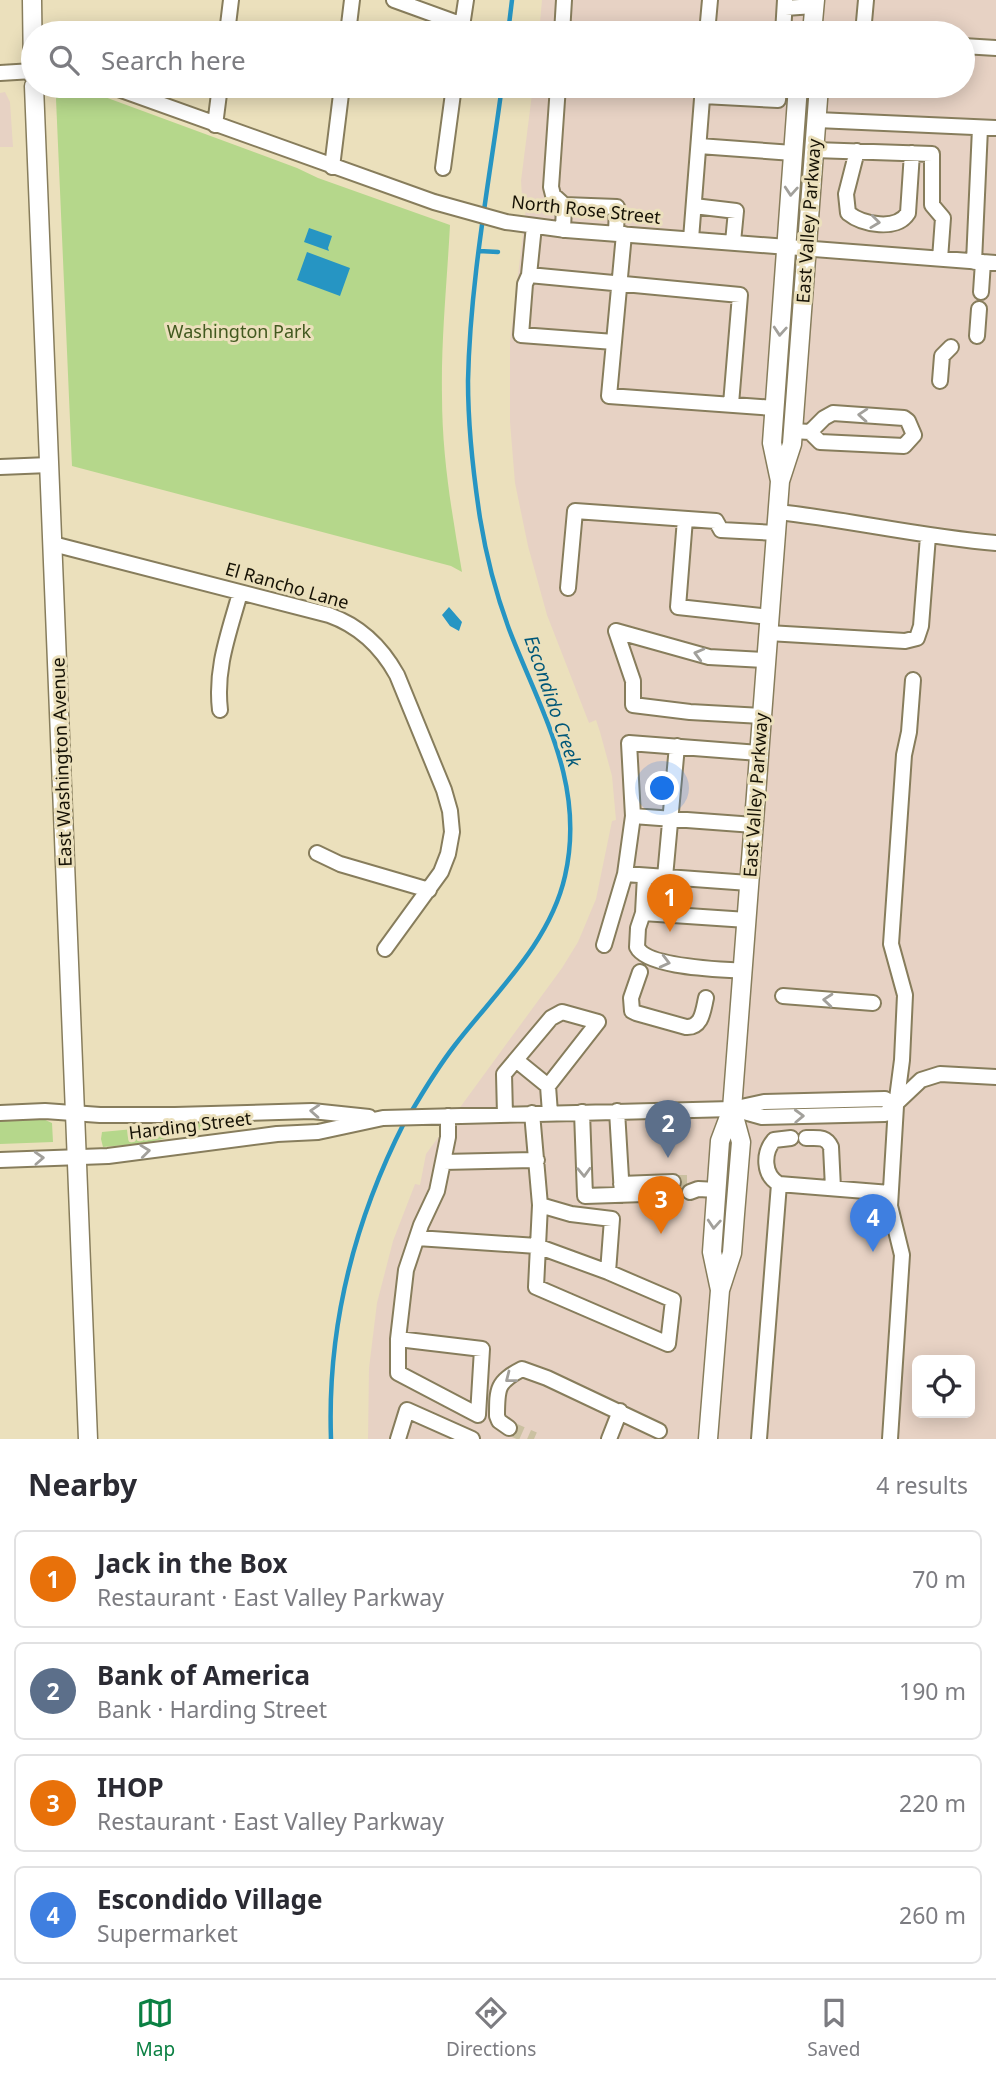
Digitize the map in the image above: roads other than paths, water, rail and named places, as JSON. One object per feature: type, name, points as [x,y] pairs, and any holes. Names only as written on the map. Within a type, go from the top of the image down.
[{"type":"main road","points":[[32,0],[32,21]]},
{"type":"main road","points":[[813,21],[815,3]]},
{"type":"main road","name":"East Washington Avenue","points":[[34,98],[88,1439]]},
{"type":"main road","name":"East Valley Parkway","points":[[780,481],[772,443],[797,98]]},
{"type":"main road","name":"East Valley Parkway","points":[[720,1290],[712,1252],[720,1142],[732,1109],[780,481],[792,444],[802,432],[807,249],[818,98]]},
{"type":"main road","name":"East Valley Parkway","points":[[708,1439],[720,1290],[733,1253],[741,1142],[732,1109]]},
{"type":"street","points":[[228,21],[231,0]]},
{"type":"street","points":[[349,21],[352,0]]},
{"type":"street","points":[[394,0],[443,21]]},
{"type":"street","points":[[463,21],[466,0]]},
{"type":"street","points":[[563,21],[564,0]]},
{"type":"street","points":[[709,21],[710,0]]},
{"type":"street","points":[[864,21],[866,0]]},
{"type":"street","points":[[785,4],[815,3]]},
{"type":"street","points":[[975,47],[996,48]]},
{"type":"street","points":[[0,73],[21,73]]},
{"type":"street","name":"North Rose Street","points":[[142,98],[331,167],[459,210],[506,222],[563,230],[984,262]]},
{"type":"street","points":[[215,125],[218,98]]},
{"type":"street","points":[[331,167],[340,98]]},
{"type":"street","points":[[443,169],[452,98]]},
{"type":"street","points":[[557,98],[551,187],[553,195],[564,205],[617,207],[620,234],[619,285],[609,396],[774,408]]},
{"type":"street","points":[[691,239],[702,98]]},
{"type":"street","points":[[761,98],[778,98]]},
{"type":"street","points":[[817,120],[996,128]]},
{"type":"street","points":[[980,128],[984,262],[981,292]]},
{"type":"street","points":[[699,146],[793,153]]},
{"type":"street","points":[[814,150],[932,154],[932,205],[943,218],[940,259]]},
{"type":"street","points":[[857,151],[846,194],[848,213],[861,221],[893,225],[903,220],[908,213],[912,153]]},
{"type":"street","points":[[563,230],[564,205]]},
{"type":"street","points":[[694,206],[736,211],[733,242]]},
{"type":"street","points":[[534,226],[521,335],[614,342]]},
{"type":"street","points":[[529,275],[740,295],[731,404]]},
{"type":"street","points":[[977,336],[979,309]]},
{"type":"street","points":[[940,381],[942,356],[951,347]]},
{"type":"street","points":[[833,413],[904,418],[914,435],[904,446],[820,442],[802,432],[833,413]]},
{"type":"street","points":[[0,467],[49,465]]},
{"type":"street","points":[[568,588],[575,511],[716,521],[721,530],[776,533]]},
{"type":"street","points":[[778,512],[883,526],[928,536],[996,542]]},
{"type":"street","points":[[685,519],[678,607],[769,625],[905,641],[917,638],[920,626],[928,536]]},
{"type":"street","name":"El Rancho Lane","points":[[53,544],[342,620],[365,634],[387,658],[399,677],[450,811],[452,832],[441,872],[385,949]]},
{"type":"street","points":[[220,710],[217,688],[220,666],[240,593]]},
{"type":"street","points":[[762,716],[633,705],[633,681],[616,631],[709,657],[766,660]]},
{"type":"street","points":[[890,1439],[902,1255],[890,1206],[890,1193],[905,995],[891,944],[904,755],[909,732],[913,680]]},
{"type":"street","points":[[604,945],[625,874],[633,816],[629,743],[759,753]]},
{"type":"street","points":[[665,877],[677,746]]},
{"type":"street","points":[[633,816],[754,825]]},
{"type":"street","points":[[317,853],[340,864],[429,890]]},
{"type":"street","points":[[625,874],[749,883]]},
{"type":"street","points":[[646,876],[643,913],[638,928],[638,947],[644,956],[668,964],[743,971]]},
{"type":"street","points":[[643,913],[747,920]]},
{"type":"street","points":[[640,972],[630,1002],[632,1011],[636,1013],[693,1027],[699,1022],[706,998]]},
{"type":"street","points":[[783,996],[873,1003]]},
{"type":"street","points":[[505,1115],[504,1074],[551,1018],[562,1012],[598,1022],[548,1086],[550,1113]]},
{"type":"street","points":[[516,1060],[548,1086]]},
{"type":"street","points":[[896,1106],[921,1080],[940,1074],[996,1077]]},
{"type":"street","name":"Harding Street","points":[[0,1113],[45,1111],[175,1115],[312,1111],[383,1118],[732,1109],[762,1117],[885,1114],[896,1106]]},
{"type":"street","points":[[617,1111],[621,1189]]},
{"type":"street","points":[[582,1112],[585,1196],[621,1189],[673,1188]]},
{"type":"street","points":[[416,1238],[537,1246],[608,1272],[673,1300],[668,1344],[536,1287],[537,1246],[540,1205],[533,1113]]},
{"type":"street","points":[[398,1339],[482,1349],[478,1415],[398,1373],[398,1339],[406,1270],[416,1238],[437,1191],[448,1138],[444,1116]]},
{"type":"street","name":"Harding Street","points":[[0,1160],[108,1156],[277,1133],[318,1132],[383,1118]]},
{"type":"street","points":[[833,1188],[829,1142],[822,1138],[774,1140],[768,1147],[767,1173],[779,1184],[890,1193]]},
{"type":"street","points":[[443,1162],[537,1160]]},
{"type":"street","points":[[759,1439],[779,1184]]},
{"type":"street","points":[[692,1188],[717,1190]]},
{"type":"street","points":[[595,1217],[596,1195]]},
{"type":"street","points":[[540,1205],[571,1214],[612,1219],[608,1272]]},
{"type":"street","points":[[509,1428],[499,1421],[497,1416],[500,1384],[506,1377],[522,1369],[564,1385],[659,1430]]},
{"type":"street","points":[[398,1439],[407,1410],[472,1439]]},
{"type":"street","points":[[608,1439],[620,1411]]},
{"type":"water","points":[[309,228],[332,236],[329,251],[304,242]]},
{"type":"water","points":[[307,252],[350,268],[340,296],[297,280]]},
{"type":"water","points":[[449,607],[462,622],[459,631],[450,626],[442,615]]},
{"type":"waterway","name":"Escondido Creek","points":[[509,21],[512,0]]},
{"type":"waterway","name":"Escondido Creek","points":[[410,1114],[449,1053],[519,966],[547,923],[565,876],[570,842],[570,810],[557,749],[509,629],[488,560],[471,449],[468,381],[472,307],[500,98]]},
{"type":"waterway","points":[[479,251],[498,252]]},
{"type":"waterway","name":"Escondido Creek","points":[[331,1439],[334,1356],[347,1275],[371,1197],[405,1121]]},
{"type":"tunnel","points":[[673,1182],[689,1182]]},
{"type":"tunnel","points":[[509,1428],[534,1439]]},
{"type":"place","name":"Jack in the Box","points":[[670,932]]},
{"type":"place","name":"Bank of America","points":[[668,1158]]},
{"type":"place","name":"IHOP","points":[[661,1234]]},
{"type":"place","name":"Escondido Village","points":[[873,1252]]},
{"type":"park label","name":"Washington Park","points":[[239,332]]}]
